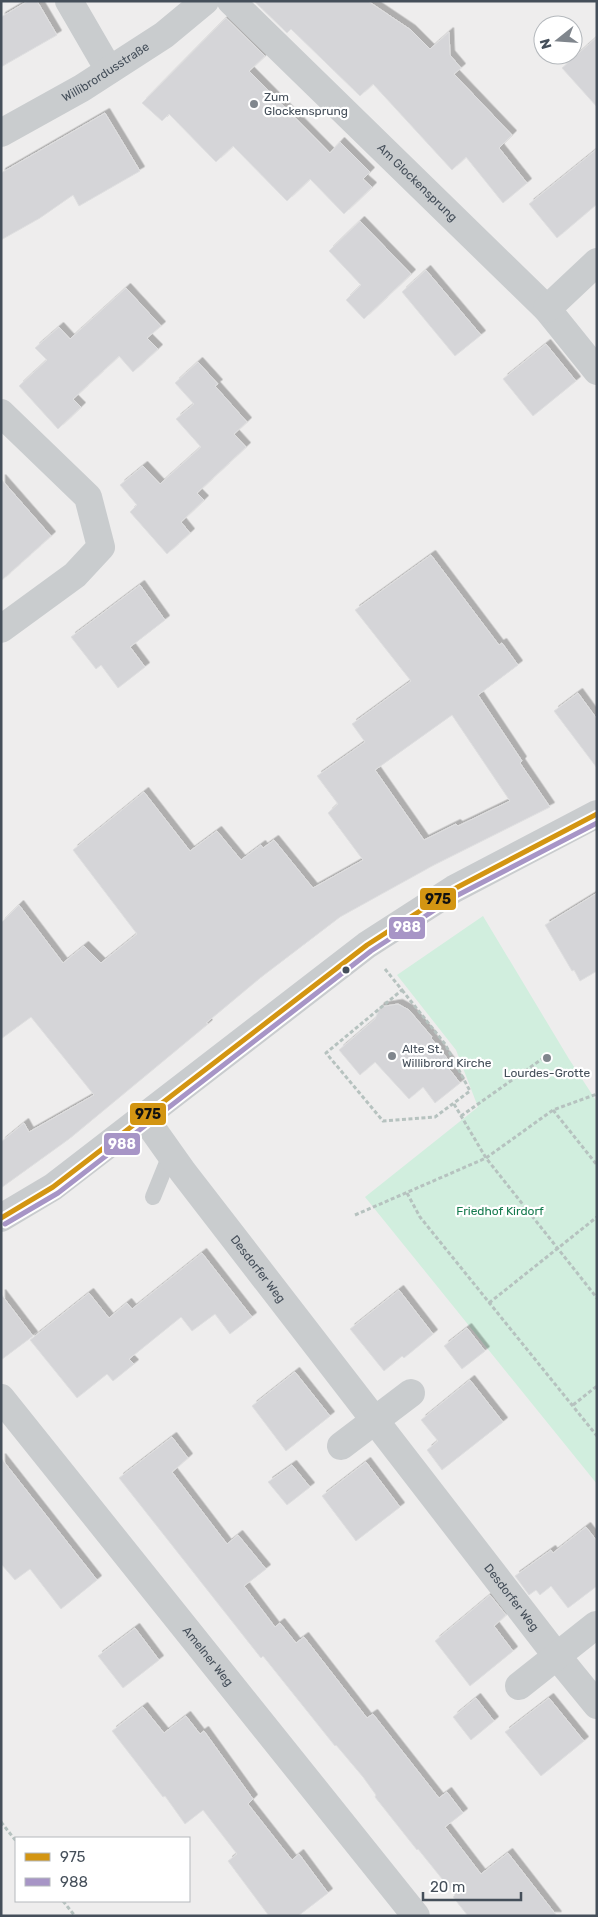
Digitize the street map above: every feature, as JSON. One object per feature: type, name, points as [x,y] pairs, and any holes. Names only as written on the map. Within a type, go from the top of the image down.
[{"type":"street","points":[[69,1],[109,70]]},
{"type":"street","name":"Willibrordusstraße","points":[[1,134],[82,88],[164,35],[205,1]]},
{"type":"street","name":"Am Glockensprung","points":[[231,1],[546,309],[597,371]]},
{"type":"street","points":[[546,309],[597,262]]},
{"type":"street","points":[[1,413],[88,497],[101,547],[75,575],[1,629]]},
{"type":"street","points":[[1,1218],[53,1187],[367,946],[454,889],[597,814]]},
{"type":"street","name":"Desdorfer Weg","points":[[144,1117],[170,1155],[556,1655],[597,1705]]},
{"type":"street","points":[[341,1446],[411,1393]]},
{"type":"street","name":"Amelner Weg","points":[[1,1398],[416,1916]]},
{"type":"street","points":[[519,1686],[556,1655],[596,1626]]},
{"type":"lane","points":[[153,1197],[170,1155]]},
{"type":"path","points":[[402,990],[445,1044],[470,1091],[454,1104],[435,1117],[384,1121],[326,1052],[402,990]]},
{"type":"path","points":[[461,1116],[542,1059]]},
{"type":"path","points":[[355,1215],[486,1158],[553,1110],[597,1094]]},
{"type":"path","points":[[454,1104],[486,1158],[597,1298]]},
{"type":"path","points":[[553,1110],[597,1165]]},
{"type":"path","points":[[407,1193],[420,1217],[597,1436]]},
{"type":"path","points":[[489,1303],[597,1217]]},
{"type":"path","points":[[573,1405],[597,1386]]},
{"type":"path","points":[[1,1822],[15,1841]]},
{"type":"path","points":[[64,1902],[75,1916]]},
{"type":"green space","name":"Friedhof Kirdorf","points":[[483,916],[597,1102],[597,1484],[365,1197],[478,1107],[456,1050],[397,975]]},
{"type":"building","points":[[28,1],[37,1],[57,35],[1,67],[1,17]]},
{"type":"building","points":[[254,1],[368,1],[411,30],[430,49],[449,32],[450,55],[461,68],[454,74],[512,135],[499,148],[527,183],[503,203],[466,157],[452,170],[373,84],[360,96],[291,29],[287,33]]},
{"type":"building","points":[[226,18],[265,56],[249,71],[330,153],[340,142],[370,172],[363,179],[372,187],[344,214],[310,179],[287,201],[233,146],[216,162],[169,114],[162,121],[142,103]]},
{"type":"building","points":[[597,37],[597,107],[562,68],[565,65],[583,65],[583,49]]},
{"type":"building","points":[[105,113],[140,171],[79,206],[73,195],[40,218],[1,240],[1,173]]},
{"type":"building","points":[[597,149],[597,204],[557,238],[529,204]]},
{"type":"building","points":[[360,221],[411,274],[364,319],[346,300],[361,285],[329,251]]},
{"type":"building","points":[[426,270],[481,335],[455,356],[402,292]]},
{"type":"building","points":[[126,288],[161,326],[147,338],[158,349],[133,372],[119,356],[73,399],[81,407],[58,429],[19,386],[47,360],[35,348],[59,327],[70,339]]},
{"type":"building","points":[[546,344],[576,381],[533,416],[503,379]]},
{"type":"building","points":[[198,362],[218,384],[215,386],[247,422],[234,434],[246,447],[197,493],[204,500],[181,522],[190,533],[167,554],[130,512],[137,505],[120,485],[143,466],[160,484],[201,447],[176,419],[194,404],[175,383]]},
{"type":"building","points":[[1,479],[51,536],[1,581]]},
{"type":"building","points":[[431,555],[499,645],[502,643],[518,665],[478,695],[550,807],[434,865],[340,917],[260,978],[206,1023],[208,1024],[69,1139],[1,1188],[1,1142],[24,1123],[29,1132],[94,1095],[31,1017],[1,1039],[1,923],[19,905],[63,963],[84,946],[101,963],[137,934],[73,850],[144,792],[190,851],[217,831],[241,860],[261,845],[263,848],[274,840],[313,888],[363,860],[328,813],[338,804],[317,776],[365,742],[352,724],[411,681],[355,610]],"holes":[[[452,715],[510,801],[424,840],[375,770]]]},
{"type":"building","points":[[140,585],[165,620],[130,647],[145,667],[118,688],[101,665],[96,669],[71,637]]},
{"type":"building","points":[[578,693],[597,719],[597,768],[554,711]]},
{"type":"building","points":[[597,893],[597,971],[580,981],[545,925]]},
{"type":"building","name":"Alte St. Willibrord Kirche","points":[[398,1004],[409,1010],[432,1037],[450,1062],[446,1065],[460,1083],[435,1103],[423,1087],[409,1099],[375,1062],[360,1075],[339,1050],[375,1019],[380,1007]]},
{"type":"building","points":[[202,1253],[252,1317],[230,1334],[215,1314],[192,1331],[181,1317],[129,1359],[134,1364],[113,1381],[107,1374],[77,1398],[30,1340],[89,1293],[109,1318],[127,1303],[132,1309]]},
{"type":"building","points":[[399,1290],[433,1334],[404,1358],[402,1356],[384,1371],[350,1329]]},
{"type":"building","points":[[1,1294],[33,1336],[1,1360]]},
{"type":"building","points":[[467,1328],[485,1351],[462,1369],[444,1346]]},
{"type":"building","points":[[295,1372],[330,1416],[286,1451],[252,1406]]},
{"type":"building","points":[[470,1380],[503,1422],[442,1470],[427,1450],[438,1441],[421,1420]]},
{"type":"building","points":[[172,1437],[188,1458],[172,1472],[227,1544],[238,1535],[266,1569],[244,1586],[275,1627],[280,1623],[296,1643],[304,1637],[367,1718],[373,1714],[439,1798],[447,1792],[463,1813],[445,1827],[481,1874],[508,1853],[557,1916],[468,1916],[453,1897],[455,1895],[375,1797],[376,1795],[363,1777],[335,1746],[263,1656],[261,1658],[119,1478]]},
{"type":"building","points":[[1,1458],[97,1580],[61,1609],[30,1569],[15,1580],[1,1564]]},
{"type":"building","points":[[366,1462],[400,1507],[356,1541],[322,1496]]},
{"type":"building","points":[[292,1465],[310,1487],[287,1505],[268,1482]]},
{"type":"building","points":[[586,1527],[597,1541],[597,1586],[568,1608],[551,1586],[540,1595],[536,1590],[529,1595],[515,1576],[551,1550],[553,1553]]},
{"type":"building","points":[[490,1595],[506,1615],[494,1626],[513,1651],[470,1686],[435,1641]]},
{"type":"building","points":[[135,1628],[159,1660],[123,1688],[98,1656]]},
{"type":"building","points":[[476,1698],[494,1721],[471,1740],[453,1717]]},
{"type":"building","points":[[549,1698],[584,1741],[541,1776],[505,1732]]},
{"type":"building","points":[[143,1707],[164,1733],[186,1716],[200,1734],[204,1731],[253,1799],[248,1804],[292,1860],[299,1854],[328,1893],[298,1916],[269,1916],[228,1861],[237,1854],[203,1810],[185,1824],[165,1796],[163,1797],[112,1731]]},
{"type":"transit line","name":"975","points":[[1,1218],[53,1187],[367,945],[454,889],[597,814]]},
{"type":"transit line","name":"988","points":[[5,1224],[58,1193],[371,951],[458,895],[597,823]]},
{"type":"place","name":"Zum Glockensprung","points":[[254,104]]},
{"type":"place","name":"Alte St. Willibrord Kirche","points":[[392,1056]]},
{"type":"place","name":"Lourdes-Grotte","points":[[547,1058]]}]
